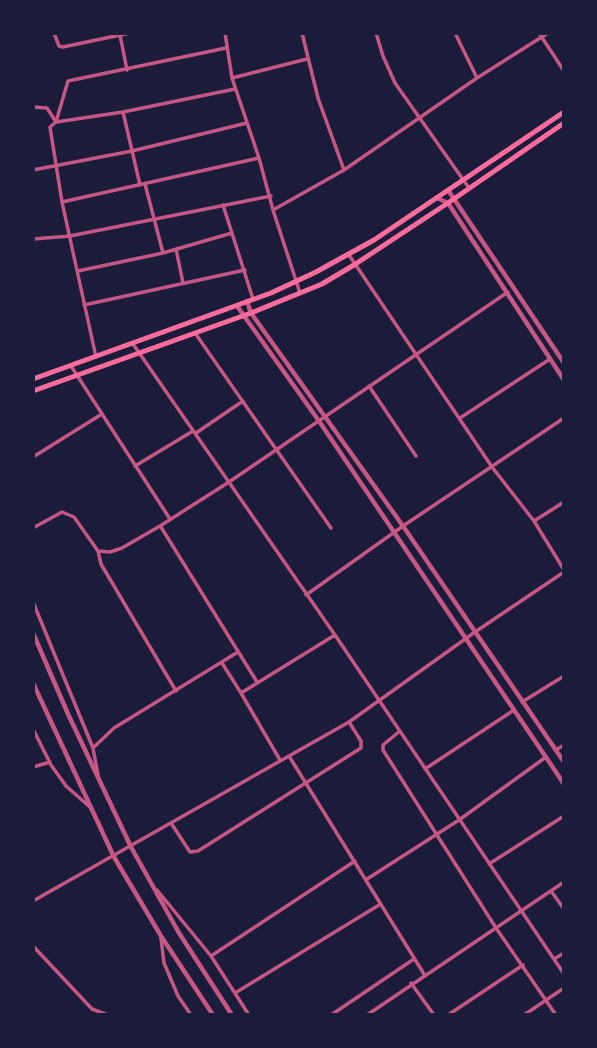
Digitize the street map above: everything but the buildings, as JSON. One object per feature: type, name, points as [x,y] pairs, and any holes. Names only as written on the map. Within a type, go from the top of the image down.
[{"type":"main road","points":[[33,379],[237,306],[296,282],[349,255],[564,112]]},
{"type":"main road","points":[[33,391],[300,293],[354,265],[564,123]]},
{"type":"street","points":[[54,33],[59,46],[62,47],[125,34],[127,70]]},
{"type":"street","points":[[225,33],[235,89],[300,293]]},
{"type":"street","points":[[302,33],[317,99],[344,170]]},
{"type":"street","points":[[376,33],[388,69],[469,188]]},
{"type":"street","points":[[455,33],[477,78]]},
{"type":"street","points":[[273,210],[344,170],[477,78],[548,33]]},
{"type":"street","points":[[540,36],[564,71]]},
{"type":"street","points":[[56,122],[68,81],[226,48]]},
{"type":"street","points":[[232,78],[307,59]]},
{"type":"street","points":[[96,357],[62,202],[50,127],[56,122],[123,112],[235,89]]},
{"type":"street","points":[[33,107],[47,108],[56,122]]},
{"type":"street","points":[[123,112],[163,253]]},
{"type":"street","points":[[33,170],[132,151],[247,123]]},
{"type":"street","points":[[62,202],[259,158]]},
{"type":"street","points":[[448,190],[564,363]]},
{"type":"street","points":[[33,239],[70,236],[271,196]]},
{"type":"street","points":[[438,198],[448,203],[564,380]]},
{"type":"street","points":[[223,205],[245,270],[251,313],[326,415],[564,762]]},
{"type":"street","points":[[77,271],[163,253],[232,233]]},
{"type":"street","points":[[176,249],[183,283]]},
{"type":"street","points":[[33,901],[349,722],[564,571],[534,521],[492,467],[349,255]]},
{"type":"street","points":[[84,305],[245,270]]},
{"type":"street","points":[[98,551],[110,552],[122,548],[160,526],[508,292]]},
{"type":"street","points":[[237,306],[395,532],[564,784]]},
{"type":"street","points":[[532,332],[539,328]]},
{"type":"street","points":[[195,332],[331,528]]},
{"type":"street","points":[[133,344],[400,730],[564,974]]},
{"type":"street","points":[[460,418],[550,359]]},
{"type":"street","points":[[71,366],[170,519]]},
{"type":"street","points":[[369,386],[416,456]]},
{"type":"street","points":[[135,466],[243,401]]},
{"type":"street","points":[[33,457],[103,415]]},
{"type":"street","points":[[306,595],[564,418]]},
{"type":"street","points":[[534,521],[564,502]]},
{"type":"street","points":[[33,528],[56,514],[68,513],[83,528],[98,551],[101,564],[176,691]]},
{"type":"street","points":[[160,526],[257,682]]},
{"type":"street","points":[[33,602],[93,748],[99,780]]},
{"type":"street","points":[[33,633],[99,780],[148,880],[232,1015]]},
{"type":"street","points":[[241,693],[335,635]]},
{"type":"street","points":[[93,748],[114,728],[238,652]]},
{"type":"street","points":[[222,663],[281,761]]},
{"type":"street","points":[[522,702],[564,676]]},
{"type":"street","points":[[33,683],[114,857],[161,936],[213,1015]]},
{"type":"street","points":[[425,769],[514,710]]},
{"type":"street","points":[[172,823],[188,849],[195,853],[362,746],[349,722]]},
{"type":"street","points":[[33,729],[66,786],[92,809]]},
{"type":"street","points":[[400,730],[383,744],[383,750],[496,928],[556,1015]]},
{"type":"street","points":[[556,750],[564,745]]},
{"type":"street","points":[[289,756],[424,974]]},
{"type":"street","points":[[367,879],[459,820],[546,757]]},
{"type":"street","points":[[33,767],[50,762]]},
{"type":"street","points":[[33,782],[33,798]]},
{"type":"street","points":[[489,864],[564,816]]},
{"type":"street","points":[[211,956],[355,861]]},
{"type":"street","points":[[148,880],[211,956],[249,1015]]},
{"type":"street","points":[[367,1015],[564,882]]},
{"type":"street","points":[[551,891],[564,909]]},
{"type":"street","points":[[235,993],[379,905]]},
{"type":"street","points":[[161,936],[164,963],[178,996],[191,1015]]},
{"type":"street","points":[[33,946],[92,1009],[108,1015]]},
{"type":"street","points":[[554,960],[564,953]]},
{"type":"street","points":[[331,1015],[414,959]]},
{"type":"street","points":[[448,1015],[523,965]]},
{"type":"street","points":[[411,983],[434,1015]]},
{"type":"street","points":[[524,1015],[564,988]]}]
